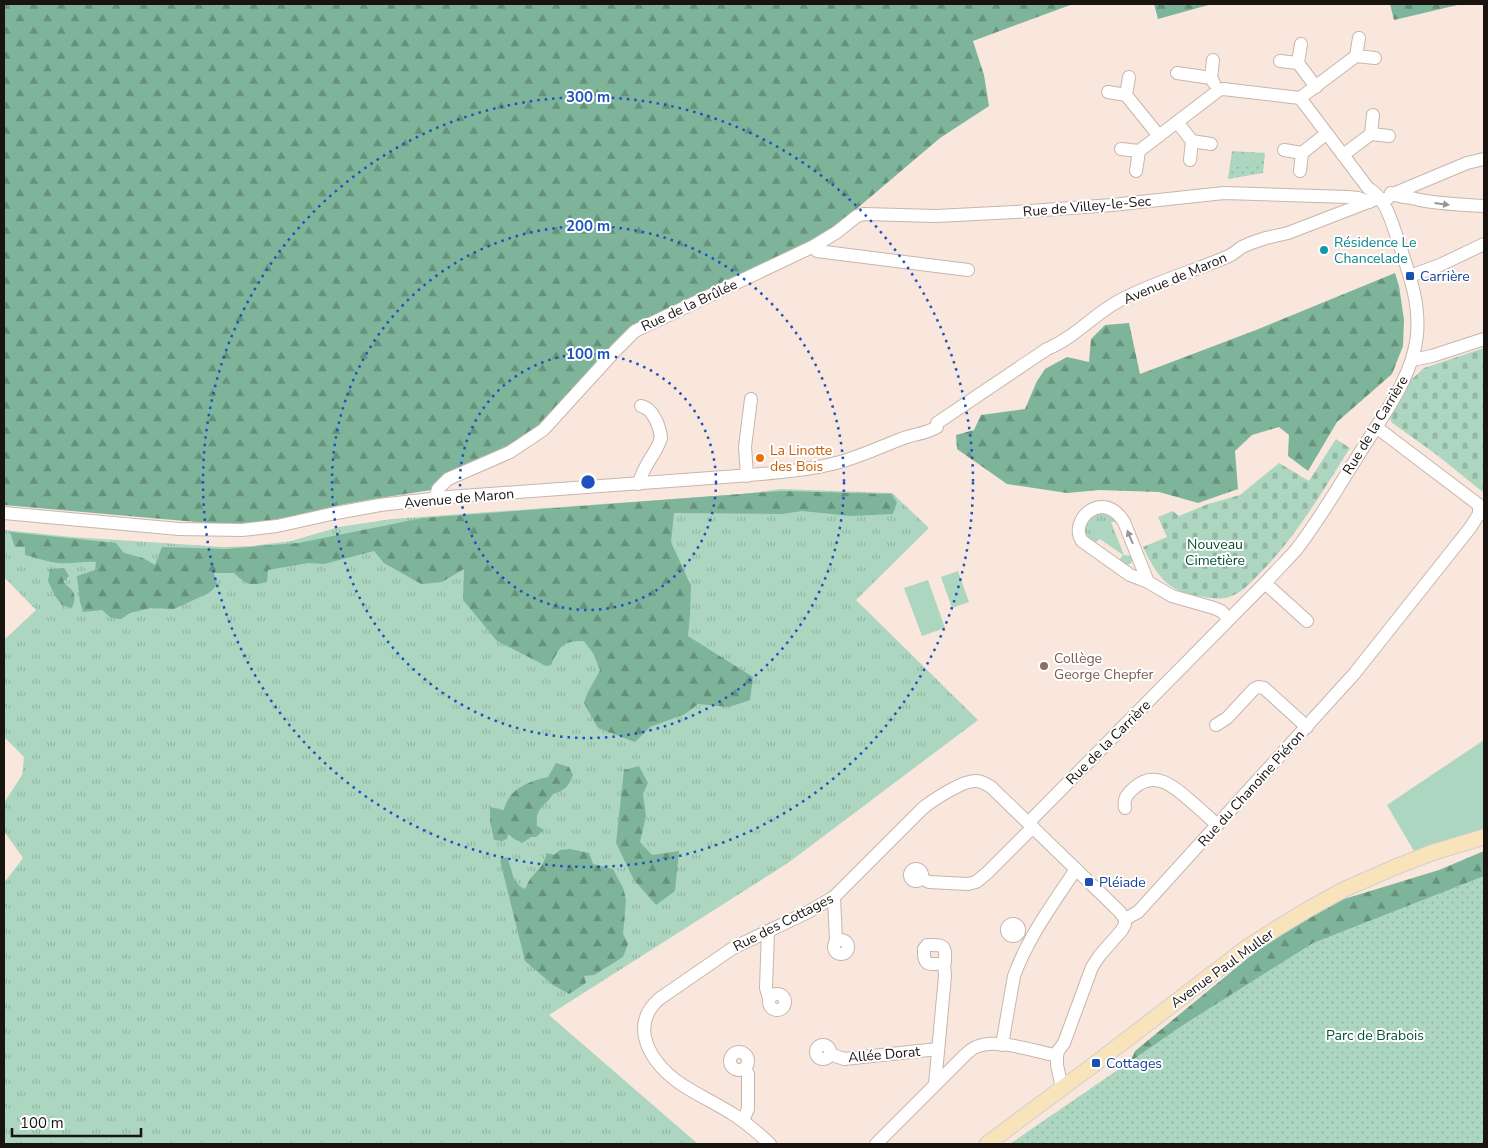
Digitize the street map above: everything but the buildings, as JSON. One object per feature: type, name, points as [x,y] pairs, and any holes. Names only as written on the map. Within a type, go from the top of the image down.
[{"type":"main road","name":"Avenue Paul Muller","points":[[987,1144],[1246,948],[1307,910],[1345,889],[1393,868],[1432,853],[1484,837]]},
{"type":"street","points":[[1136,171],[1139,152],[1219,90],[1300,98],[1356,56],[1359,38]]},
{"type":"street","points":[[1298,63],[1301,44]]},
{"type":"street","points":[[1356,56],[1375,58]]},
{"type":"street","points":[[1213,60],[1211,78],[1219,90]]},
{"type":"street","points":[[1280,60],[1298,63],[1316,87]]},
{"type":"street","points":[[1177,73],[1211,78]]},
{"type":"street","points":[[1126,95],[1129,76]]},
{"type":"street","points":[[1108,92],[1126,95],[1158,136]]},
{"type":"street","points":[[1300,98],[1368,188],[1374,191],[1374,200]]},
{"type":"street","points":[[1371,134],[1373,115]]},
{"type":"street","points":[[1177,122],[1192,141],[1211,144]]},
{"type":"street","points":[[1284,150],[1302,152],[1326,134]]},
{"type":"street","points":[[1343,155],[1371,134],[1389,136]]},
{"type":"street","points":[[1190,160],[1192,141]]},
{"type":"street","points":[[1121,149],[1139,152]]},
{"type":"street","points":[[1300,171],[1302,152]]},
{"type":"street","name":"Avenue de Maron","points":[[4,513],[179,529],[236,530],[276,526],[380,505],[435,499],[747,476],[798,470],[840,462],[911,435],[933,421],[937,423],[1047,349],[1072,336],[1090,320],[1127,297],[1226,257],[1251,243],[1288,233],[1374,200],[1388,198],[1393,194],[1467,163],[1484,159]]},
{"type":"street","points":[[1420,200],[1418,192],[1421,182]]},
{"type":"street","name":"Rue de Villey-le-Sec","points":[[814,246],[837,232],[857,216],[864,214],[936,216],[1015,212],[1234,193],[1348,197],[1374,200]]},
{"type":"street","points":[[1393,194],[1449,205],[1484,206]]},
{"type":"street","name":"Rue de la Carrière","points":[[921,878],[929,882],[968,884],[976,882],[987,873],[1031,824],[1265,583],[1303,540],[1376,427],[1412,360],[1418,322],[1416,299],[1386,207],[1374,200]]},
{"type":"street","points":[[1410,276],[1440,265],[1484,244]]},
{"type":"street","points":[[814,246],[817,251],[968,270]]},
{"type":"street","name":"Rue de la Brûlée","points":[[435,499],[438,489],[448,479],[510,452],[543,430],[635,331],[814,246]]},
{"type":"street","points":[[1412,360],[1484,340]]},
{"type":"street","points":[[747,476],[744,447],[751,399]]},
{"type":"street","points":[[639,484],[643,470],[661,438],[651,411],[645,406],[641,406]]},
{"type":"street","points":[[1376,427],[1482,504]]},
{"type":"street","name":"Rue du Chanoine Piéron","points":[[1057,1056],[1064,1043],[1092,967],[1122,930],[1125,919],[1138,912],[1307,727],[1367,658],[1470,528],[1482,504]]},
{"type":"street","points":[[1148,582],[1124,522],[1119,515],[1112,509],[1104,507],[1089,510],[1079,528],[1079,536],[1082,541],[1130,575],[1148,582],[1172,596],[1218,610],[1229,619]]},
{"type":"street","points":[[1265,583],[1307,621]]},
{"type":"street","points":[[1216,725],[1228,718],[1254,689],[1261,687],[1307,727]]},
{"type":"street","points":[[1124,808],[1125,798],[1133,788],[1145,781],[1158,780],[1173,785],[1217,825]]},
{"type":"street","name":"Rue des Cottages","points":[[770,1144],[743,1120],[680,1083],[664,1069],[649,1047],[644,1032],[649,1009],[659,999],[725,953],[834,897],[929,803],[968,782],[979,781],[991,787],[1031,824],[1125,919]]},
{"type":"street","points":[[1002,1045],[1014,976],[1033,934],[1076,870]]},
{"type":"street","points":[[834,897],[836,942]]},
{"type":"street","points":[[768,931],[766,988],[769,998]]},
{"type":"street","points":[[1020,931],[1033,934]]},
{"type":"street","points":[[936,1084],[945,976],[944,963]]},
{"type":"street","name":"Allée Dorat","points":[[830,1054],[844,1059],[939,1044]]},
{"type":"street","points":[[876,1144],[963,1057],[976,1047],[987,1044],[1002,1045],[1057,1056],[1062,1088]]},
{"type":"street","points":[[743,1120],[748,1109],[748,1074],[745,1068]]},
{"type":"green space","points":[[4,4],[1073,4],[973,41],[984,75],[989,106],[940,138],[823,235],[635,327],[542,428],[431,490],[335,506],[291,517],[252,523],[219,524],[4,505]]},
{"type":"green space","points":[[1154,4],[1212,4],[1158,19]]},
{"type":"green space","points":[[1390,4],[1462,4],[1394,20]]},
{"type":"green space","points":[[1232,151],[1265,153],[1263,173],[1228,179]]},
{"type":"green space","points":[[1262,155],[1261,163],[1231,168],[1233,157]]},
{"type":"green space","points":[[1395,273],[1404,320],[1403,346],[1392,374],[1337,422],[1308,471],[1288,456],[1289,435],[1279,427],[1252,435],[1235,451],[1238,489],[1198,503],[1159,492],[1099,490],[1067,493],[1007,484],[957,449],[956,435],[974,430],[981,415],[1025,409],[1037,381],[1045,369],[1067,357],[1089,362],[1091,339],[1105,325],[1129,323],[1140,374],[1256,330]]},
{"type":"green space","points":[[1484,348],[1484,493],[1437,455],[1391,422],[1390,416],[1410,381],[1424,368]]},
{"type":"green space","name":"Nouveau Cimetière","points":[[1336,439],[1350,448],[1319,497],[1285,545],[1242,590],[1229,597],[1222,598],[1188,594],[1171,586],[1158,573],[1143,547],[1167,537],[1158,517],[1173,511],[1179,516],[1208,504],[1240,495],[1279,463],[1309,481]]},
{"type":"green space","points":[[781,489],[892,493],[929,528],[856,600],[978,720],[788,863],[549,1015],[698,1144],[4,1144],[4,883],[23,858],[4,831],[4,803],[22,775],[24,757],[4,737],[4,640],[36,610],[4,577],[4,530],[72,537],[223,547],[253,546],[291,541],[339,527],[392,519],[742,494]]},
{"type":"green space","points":[[782,491],[891,494],[897,502],[893,514],[851,516],[802,511],[782,514],[674,513],[671,542],[691,586],[688,636],[753,677],[750,700],[729,707],[698,704],[685,714],[650,727],[635,742],[598,728],[584,703],[600,670],[593,653],[584,641],[566,644],[557,653],[551,665],[546,666],[497,641],[463,600],[464,569],[442,582],[421,584],[384,563],[374,551],[324,564],[308,563],[268,570],[267,582],[257,584],[249,584],[234,573],[214,573],[217,585],[209,593],[174,609],[151,608],[130,613],[121,619],[111,618],[102,610],[83,612],[77,576],[95,570],[96,562],[56,563],[25,555],[25,547],[15,547],[10,532],[116,543],[124,553],[143,558],[155,565],[162,547],[225,549],[298,543],[423,518]]},
{"type":"green space","points":[[1096,513],[1107,513],[1118,522],[1111,522],[1124,555],[1131,556],[1133,560],[1130,564],[1126,565],[1119,560],[1123,555],[1100,539],[1095,543],[1087,535],[1086,524]]},
{"type":"green space","points":[[64,568],[69,576],[63,582],[74,593],[75,599],[72,608],[62,605],[55,596],[48,581],[50,569]]},
{"type":"green space","points":[[958,571],[969,602],[952,608],[941,577]]},
{"type":"green space","points":[[928,580],[945,628],[922,636],[904,588]]},
{"type":"green space","points":[[1484,740],[1484,830],[1415,853],[1387,805]]},
{"type":"green space","points":[[556,763],[569,767],[573,775],[566,787],[553,794],[539,811],[537,826],[544,830],[536,837],[531,837],[522,843],[508,834],[507,839],[502,841],[494,840],[490,821],[490,807],[504,810],[510,796],[515,791],[533,781],[548,777]]},
{"type":"green space","points":[[639,766],[648,783],[643,794],[646,816],[640,842],[652,855],[679,851],[675,891],[656,905],[634,880],[616,843],[624,770]]},
{"type":"green space","points":[[570,849],[589,853],[593,864],[613,869],[623,888],[626,900],[623,934],[628,944],[623,957],[594,975],[584,976],[586,983],[569,994],[553,985],[525,961],[500,860],[507,857],[517,884],[525,889],[547,853],[554,855],[560,850]]},
{"type":"green space","points":[[1484,851],[1484,1031],[1125,1074],[1135,1051],[1288,925],[1331,903],[1439,870]]},
{"type":"green space","name":"Parc de Brabois","points":[[1484,876],[1484,1144],[1010,1144],[1183,1025],[1313,943]]},
{"type":"place","name":"Résidence Le Chancelade","points":[[1324,250]]},
{"type":"place","name":"Carrière","points":[[1410,276]]},
{"type":"place","name":"La Linotte des Bois","points":[[760,458]]},
{"type":"place","name":"Collège George Chepfer","points":[[1044,666]]},
{"type":"place","name":"Pléiade","points":[[1089,882]]},
{"type":"place","name":"Cottages","points":[[1096,1063]]}]
